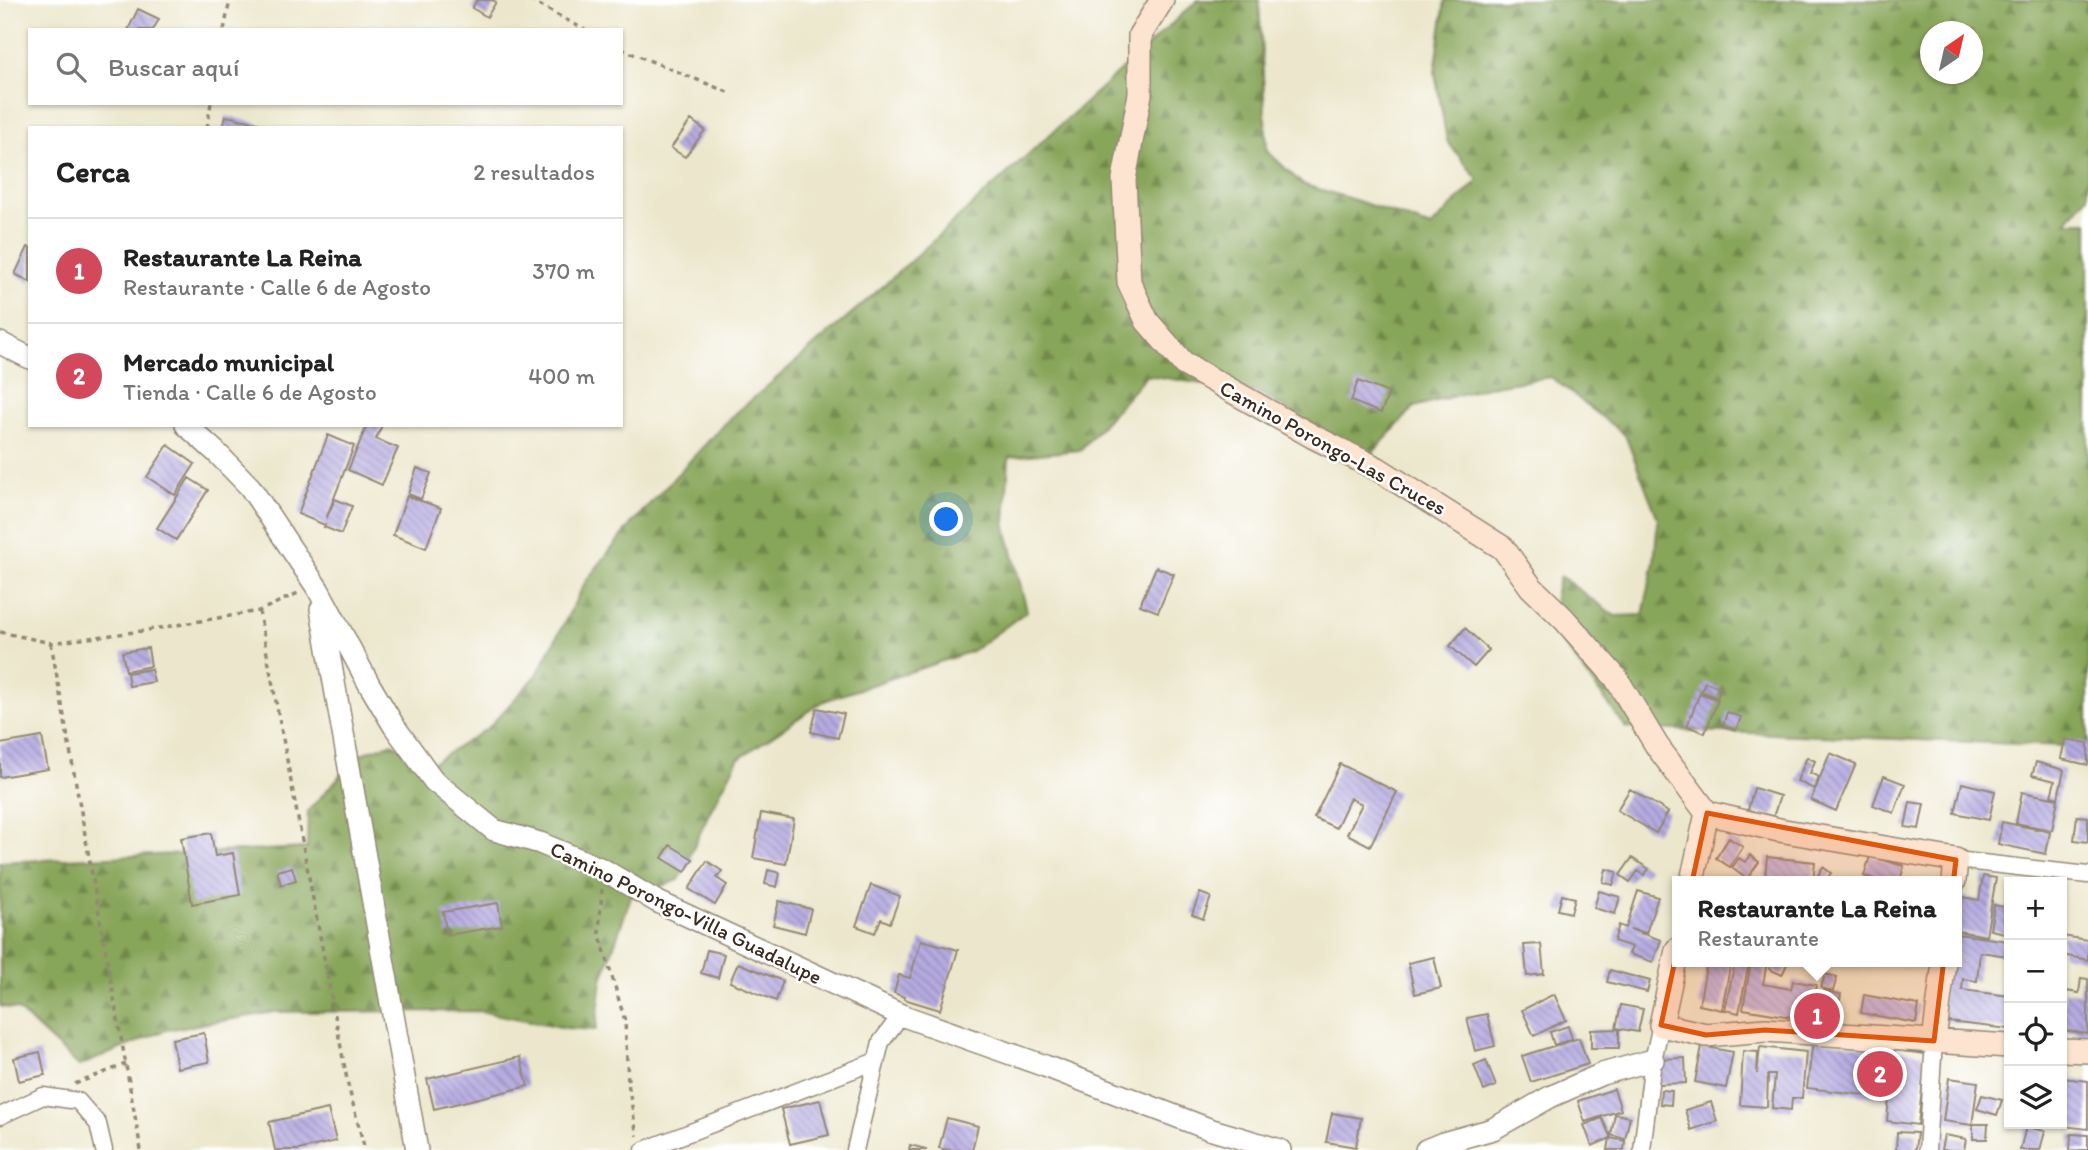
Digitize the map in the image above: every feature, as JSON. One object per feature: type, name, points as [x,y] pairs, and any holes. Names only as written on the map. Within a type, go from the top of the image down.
[{"type":"main road","name":"Camino Porongo-Las Cruces","points":[[1162,0],[1140,35],[1140,94],[1124,179],[1129,282],[1147,321],[1184,364],[1311,436],[1378,469],[1503,548],[1531,587],[1564,619],[1616,678],[1657,746],[1707,813]]},
{"type":"main road","points":[[1693,876],[1707,813],[1955,871]]},
{"type":"main road","points":[[1673,967],[1661,1025],[1706,1035],[1765,1030],[2004,1046]]},
{"type":"main road","points":[[1934,1041],[1943,967]]},
{"type":"main road","points":[[2067,1049],[2088,1051]]},
{"type":"street","points":[[0,343],[28,357]]},
{"type":"street","name":"Camino Porongo-Villa Guadalupe","points":[[188,427],[250,487],[318,589],[388,715],[434,781],[494,830],[540,843],[604,870],[656,901],[901,1015],[1045,1066],[1209,1129],[1280,1150]]},
{"type":"street","points":[[318,589],[417,1150]]},
{"type":"street","points":[[1955,871],[2088,875]]},
{"type":"street","points":[[855,1150],[881,1042],[901,1015]]},
{"type":"street","points":[[1642,1150],[1653,1060],[1661,1025]]},
{"type":"street","points":[[1927,1150],[1934,1041]]},
{"type":"street","points":[[1426,1150],[1493,1129],[1550,1097],[1602,1074],[1653,1060]]},
{"type":"street","points":[[641,1143],[876,1061]]},
{"type":"street","points":[[0,1116],[43,1096],[78,1101],[98,1124],[104,1150]]},
{"type":"path","points":[[224,28],[230,0]]},
{"type":"path","points":[[530,0],[581,28]]},
{"type":"path","points":[[623,50],[730,93]]},
{"type":"path","points":[[207,126],[211,105]]},
{"type":"path","points":[[0,632],[51,643],[142,631],[259,611],[296,593],[318,589]]},
{"type":"path","points":[[259,611],[348,1085],[365,1150]]},
{"type":"path","points":[[51,643],[141,1150]]},
{"type":"path","points":[[604,870],[599,932],[625,1021],[628,1083],[641,1143]]},
{"type":"path","points":[[43,1096],[126,1063]]},
{"type":"highlighted area","points":[[1707,813],[1956,860],[1934,1041],[1765,1030],[1706,1035],[1661,1025]]},
{"type":"green space","points":[[1198,0],[1259,0],[1267,151],[1302,184],[1431,227],[1478,180],[1447,141],[1435,73],[1445,0],[2088,0],[2088,196],[2066,222],[2088,222],[2088,747],[1626,728],[1553,630],[1555,596],[1560,576],[1615,616],[1643,615],[1654,562],[1658,519],[1625,435],[1551,377],[1487,387],[1414,407],[1369,457],[1259,393],[1147,375],[1080,450],[1009,457],[1005,523],[1027,611],[972,651],[824,701],[738,759],[709,813],[679,880],[631,897],[602,980],[596,1030],[566,1028],[479,1011],[275,1012],[166,1030],[79,1066],[18,1010],[0,1006],[0,862],[307,848],[308,811],[360,754],[393,743],[426,767],[488,728],[537,675],[586,581],[632,523],[728,420],[881,288]]},
{"type":"building","points":[[477,0],[496,2],[487,17],[472,8]]},
{"type":"building","points":[[138,9],[159,19],[154,28],[129,28]]},
{"type":"building","points":[[226,116],[258,123],[257,126],[224,126]]},
{"type":"building","points":[[691,120],[705,130],[685,157],[671,148]]},
{"type":"building","points":[[28,247],[28,281],[15,274]]},
{"type":"building","points":[[1358,381],[1389,393],[1381,413],[1351,401]]},
{"type":"building","points":[[366,427],[381,427],[376,439],[398,448],[382,485],[348,470]]},
{"type":"building","points":[[328,435],[354,446],[326,519],[335,499],[352,506],[341,534],[298,514]]},
{"type":"building","points":[[168,445],[195,464],[175,495],[147,477]]},
{"type":"building","points":[[417,468],[431,473],[421,499],[408,494]]},
{"type":"building","points":[[189,478],[208,490],[176,540],[157,528]]},
{"type":"building","points":[[407,496],[441,508],[426,548],[393,535]]},
{"type":"building","points":[[1156,567],[1174,574],[1158,612],[1140,605]]},
{"type":"building","points":[[1465,628],[1489,650],[1474,667],[1450,646]]},
{"type":"building","points":[[148,648],[151,666],[126,671],[122,652]]},
{"type":"building","points":[[151,669],[154,682],[129,686],[127,673]]},
{"type":"building","points":[[1705,682],[1721,688],[1717,698],[1701,691]]},
{"type":"building","points":[[1700,693],[1718,700],[1705,733],[1687,726]]},
{"type":"building","points":[[817,708],[844,714],[838,738],[811,732]]},
{"type":"building","points":[[1727,712],[1741,717],[1736,730],[1723,726]]},
{"type":"building","points":[[42,737],[48,769],[0,777],[0,744]]},
{"type":"building","points":[[2065,739],[2088,743],[2088,765],[2061,759]]},
{"type":"building","points":[[1830,753],[1856,764],[1836,811],[1811,800]]},
{"type":"building","points":[[1807,757],[1815,761],[1810,773],[1819,777],[1814,789],[1797,781]]},
{"type":"building","points":[[2036,762],[2064,770],[2058,798],[2051,796],[2055,781],[2032,775]]},
{"type":"building","points":[[1340,764],[1397,792],[1370,846],[1347,834],[1362,804],[1350,798],[1336,828],[1314,818]]},
{"type":"building","points":[[1884,776],[1905,784],[1894,813],[1873,805]]},
{"type":"building","points":[[1962,783],[1995,791],[1989,820],[1955,813]]},
{"type":"building","points":[[1754,788],[1780,796],[1773,817],[1748,810]]},
{"type":"building","points":[[1630,789],[1668,812],[1656,833],[1617,810]]},
{"type":"building","points":[[2022,792],[2058,799],[2052,830],[2016,823]]},
{"type":"building","points":[[1910,802],[1924,804],[1919,829],[1905,827]]},
{"type":"building","points":[[761,813],[794,819],[786,864],[753,858]]},
{"type":"building","points":[[2077,816],[2088,817],[2088,842],[2074,840]]},
{"type":"building","points":[[2002,822],[2050,832],[2046,854],[1998,844]]},
{"type":"building","points":[[211,833],[215,856],[233,853],[240,895],[192,904],[181,838]]},
{"type":"building","points":[[1729,838],[1743,847],[1730,867],[1716,858]]},
{"type":"building","points":[[670,845],[693,859],[685,872],[662,858]]},
{"type":"building","points":[[1750,855],[1759,862],[1749,876],[1743,876],[1732,868],[1739,858],[1745,862]]},
{"type":"building","points":[[1870,856],[1904,866],[1901,876],[1864,876]]},
{"type":"building","points":[[1767,857],[1815,862],[1814,876],[1765,876]]},
{"type":"building","points":[[1632,858],[1649,869],[1644,875],[1638,871],[1630,882],[1620,875]]},
{"type":"building","points":[[707,861],[722,871],[717,878],[727,885],[715,905],[689,889]]},
{"type":"building","points":[[292,867],[296,880],[281,885],[277,871]]},
{"type":"building","points":[[1823,867],[1831,873],[1829,876],[1818,876]]},
{"type":"building","points":[[1606,869],[1617,872],[1613,885],[1603,882]]},
{"type":"building","points":[[768,870],[780,873],[777,887],[765,884]]},
{"type":"building","points":[[1983,876],[1996,878],[1986,936],[1962,932],[1962,897],[1979,900]]},
{"type":"building","points":[[871,885],[900,896],[890,923],[881,919],[875,933],[856,926]]},
{"type":"building","points":[[1599,891],[1620,897],[1615,914],[1594,908]]},
{"type":"building","points":[[1638,891],[1658,897],[1646,933],[1630,929],[1661,940],[1653,962],[1629,954],[1632,947],[1614,941],[1619,925],[1626,928]]},
{"type":"building","points":[[1200,893],[1211,897],[1203,919],[1192,914]]},
{"type":"building","points":[[1562,895],[1575,898],[1571,913],[1558,910]]},
{"type":"building","points":[[779,901],[811,909],[805,933],[773,925]]},
{"type":"building","points":[[498,903],[502,926],[447,935],[443,912]]},
{"type":"building","points":[[1994,905],[2004,907],[2004,933],[1990,930]]},
{"type":"building","points":[[1962,935],[2004,940],[2004,955],[1980,952],[1977,981],[1963,979],[1962,990],[2004,995],[2004,1028],[1940,1021],[1946,967],[1962,967]]},
{"type":"building","points":[[2067,937],[2088,940],[2088,960],[2067,956]]},
{"type":"building","points":[[921,940],[958,950],[940,1010],[904,999],[894,993],[899,975],[910,978]]},
{"type":"building","points":[[1541,944],[1544,974],[1527,976],[1524,945]]},
{"type":"building","points":[[707,950],[724,954],[718,978],[701,973]]},
{"type":"building","points":[[1434,957],[1441,988],[1415,994],[1408,963]]},
{"type":"building","points":[[738,963],[783,981],[776,1001],[730,982]]},
{"type":"building","points":[[1706,967],[1730,967],[1722,1010],[1699,1005]]},
{"type":"building","points":[[1734,967],[1748,967],[1739,1013],[1725,1010]]},
{"type":"building","points":[[1750,967],[1766,967],[1763,984],[1791,989],[1793,981],[1816,985],[1810,1020],[1743,1009]]},
{"type":"building","points":[[1770,967],[1786,967],[1782,975],[1769,969]]},
{"type":"building","points":[[1610,970],[1650,981],[1647,992],[1607,982]]},
{"type":"building","points":[[1825,974],[1837,977],[1833,991],[1821,988]]},
{"type":"building","points":[[2081,978],[2088,979],[2088,1034],[2067,1031],[2067,991],[2079,993]]},
{"type":"building","points":[[1824,991],[1841,994],[1836,1022],[1818,1018]]},
{"type":"building","points":[[1554,994],[1566,1020],[1534,1036],[1522,1010]]},
{"type":"building","points":[[1864,995],[1919,1005],[1916,1023],[1861,1013]]},
{"type":"building","points":[[1621,1005],[1643,1009],[1638,1032],[1616,1028]]},
{"type":"building","points":[[1487,1014],[1495,1046],[1475,1051],[1467,1018]]},
{"type":"building","points":[[1568,1026],[1572,1039],[1554,1045],[1550,1032]]},
{"type":"building","points":[[1619,1029],[1619,1048],[1591,1048],[1591,1030]]},
{"type":"building","points":[[204,1033],[209,1062],[177,1068],[172,1039]]},
{"type":"building","points":[[1579,1038],[1588,1064],[1531,1082],[1522,1056]]},
{"type":"building","points":[[1813,1040],[1926,1054],[1918,1125],[1887,1121],[1889,1098],[1807,1088]]},
{"type":"building","points":[[1702,1046],[1733,1052],[1726,1088],[1695,1082]]},
{"type":"building","points":[[1760,1047],[1806,1052],[1802,1098],[1792,1098],[1791,1110],[1772,1108],[1775,1075],[1768,1075],[1767,1107],[1740,1105],[1743,1051],[1758,1052],[1757,1074]]},
{"type":"building","points":[[40,1052],[45,1075],[19,1081],[14,1058]]},
{"type":"building","points":[[520,1057],[528,1086],[434,1109],[427,1079]]},
{"type":"building","points":[[1685,1058],[1686,1083],[1659,1084],[1658,1059]]},
{"type":"building","points":[[1486,1060],[1496,1086],[1484,1091],[1474,1065]]},
{"type":"building","points":[[1949,1078],[1978,1082],[1972,1125],[1943,1121]]},
{"type":"building","points":[[2067,1079],[2088,1081],[2088,1129],[2067,1127]]},
{"type":"building","points":[[1614,1089],[1621,1110],[1585,1122],[1578,1101]]},
{"type":"building","points":[[1661,1090],[1672,1091],[1671,1105],[1660,1104]]},
{"type":"building","points":[[1982,1095],[2002,1100],[1997,1115],[1977,1109]]},
{"type":"building","points":[[820,1100],[829,1135],[790,1144],[781,1109]]},
{"type":"building","points":[[1711,1102],[1717,1121],[1691,1130],[1685,1110]]},
{"type":"building","points":[[328,1109],[336,1141],[298,1150],[275,1150],[269,1122]]},
{"type":"building","points":[[1332,1113],[1361,1118],[1356,1147],[1326,1142]]},
{"type":"building","points":[[1615,1114],[1630,1117],[1625,1139],[1611,1135]]},
{"type":"building","points":[[947,1118],[978,1126],[972,1150],[939,1148]]},
{"type":"building","points":[[1602,1118],[1611,1138],[1592,1146],[1584,1125]]},
{"type":"building","points":[[1973,1124],[1988,1124],[1987,1139],[1973,1139]]},
{"type":"building","points":[[2025,1129],[2045,1131],[2040,1150],[2020,1150]]},
{"type":"building","points":[[1897,1132],[1917,1133],[1915,1150],[1896,1150]]},
{"type":"building","points":[[2071,1134],[2088,1135],[2088,1150],[2070,1150]]},
{"type":"building","points":[[1944,1135],[1966,1139],[1964,1150],[1941,1150]]},
{"type":"building","points":[[1610,1138],[1625,1141],[1624,1150],[1608,1150]]},
{"type":"building","points":[[910,1145],[926,1149],[926,1150],[909,1150]]},
{"type":"place","name":"Restaurante La Reina","points":[[1817,1016]]},
{"type":"place","name":"Mercado municipal","points":[[1880,1074]]}]
